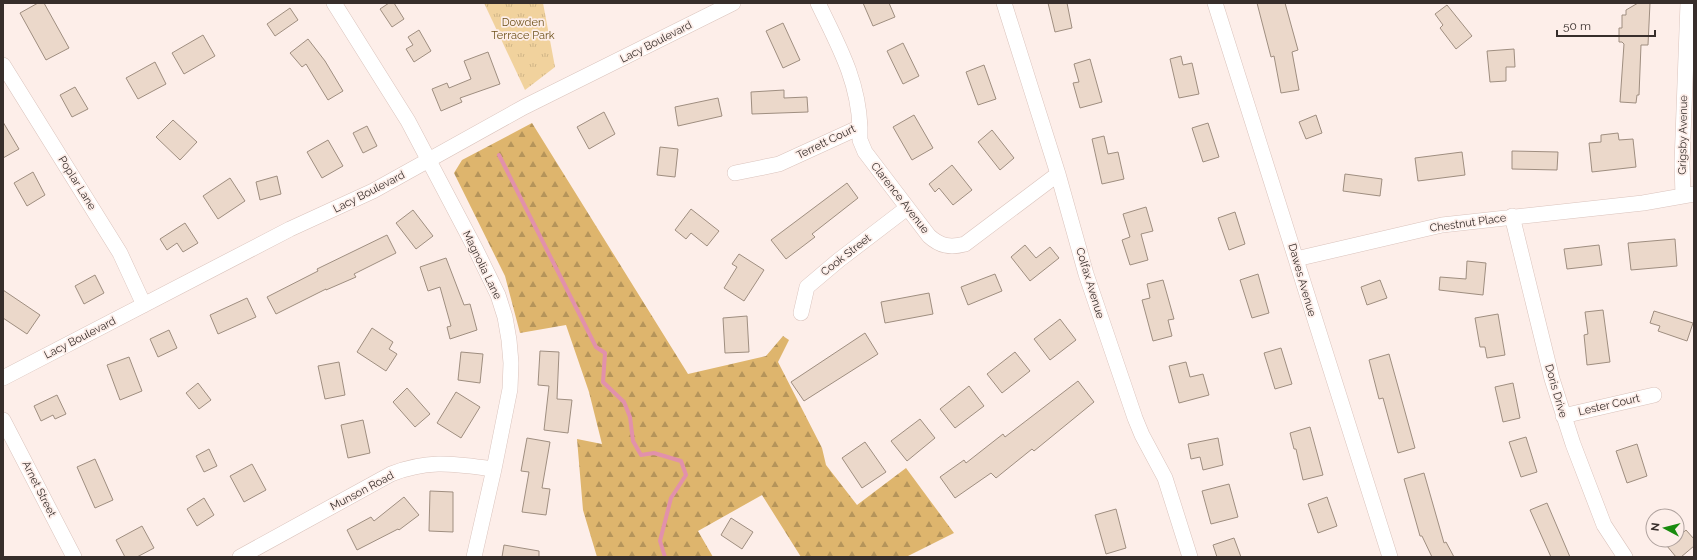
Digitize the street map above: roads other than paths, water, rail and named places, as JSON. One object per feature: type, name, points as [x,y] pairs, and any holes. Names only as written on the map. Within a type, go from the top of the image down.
[{"type":"street","name":"Magnolia Lane","points":[[334,3],[408,121],[476,250],[498,295],[505,317],[510,356],[510,389],[474,557]]},
{"type":"street","name":"Lacy Boulevard","points":[[3,378],[290,229],[373,191],[524,107],[733,3]]},
{"type":"street","name":"Terrett Court","points":[[735,173],[778,164],[860,127],[857,94],[851,72],[818,3]]},
{"type":"street","name":"Colfax Avenue","points":[[1004,3],[1058,174],[1086,274],[1135,418],[1142,435],[1165,478],[1190,557]]},
{"type":"street","name":"Dawes Avenue","points":[[1215,3],[1390,557]]},
{"type":"street","name":"Grigsby Avenue","points":[[1688,3],[1682,164],[1688,195]]},
{"type":"street","name":"Poplar Lane","points":[[3,65],[120,253],[144,305]]},
{"type":"street","name":"Clarence Avenue","points":[[860,127],[860,140],[865,152],[929,236],[936,242],[945,246],[965,244],[1058,174]]},
{"type":"street","name":"Chestnut Place","points":[[1296,259],[1442,225],[1643,202],[1688,195]]},
{"type":"street","name":"Cook Street","points":[[801,313],[807,287],[839,260],[907,208]]},
{"type":"street","name":"Doris Drive","points":[[1512,216],[1552,379],[1564,416],[1601,519],[1610,536],[1625,557]]},
{"type":"street","name":"Lester Court","points":[[1564,416],[1654,395]]},
{"type":"street","name":"Arnet Street","points":[[3,420],[74,557]]},
{"type":"street","name":"Munson Road","points":[[240,557],[255,553],[391,474],[408,468],[427,464],[445,463],[494,469]]},
{"type":"waterway","points":[[499,155],[596,347],[605,353],[603,382],[624,402],[630,417],[633,441],[641,455],[654,453],[681,461],[686,475],[671,498],[660,541],[665,557]]},
{"type":"park label","name":"Dowden Terrace Park","points":[[523,28]]}]
